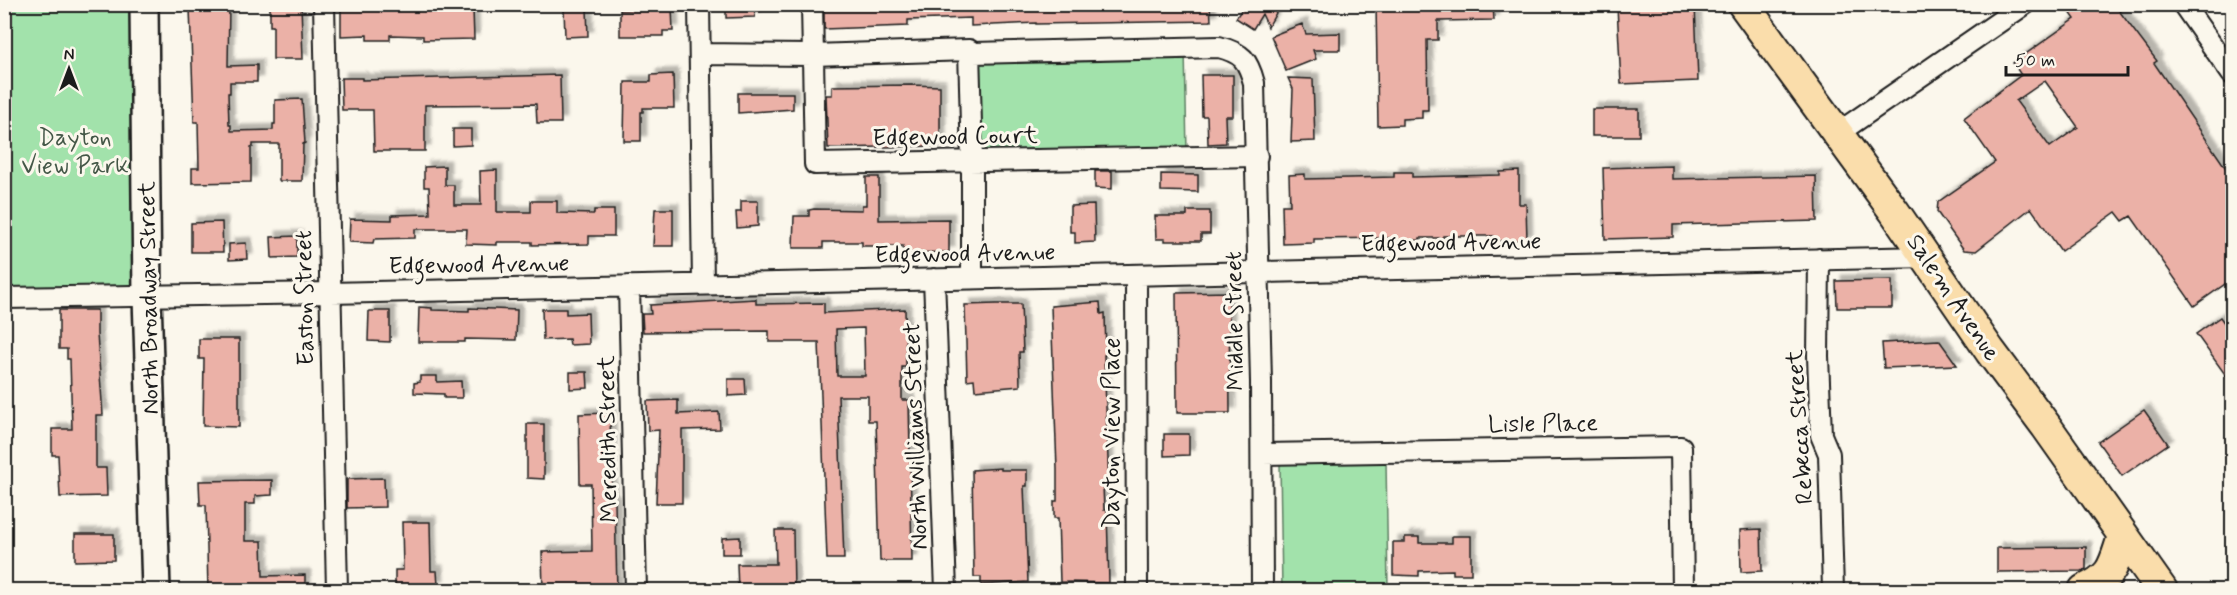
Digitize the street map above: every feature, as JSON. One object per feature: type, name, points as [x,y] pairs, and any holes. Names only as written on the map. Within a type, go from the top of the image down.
[{"type":"main road","name":"Salem Avenue","points":[[1743,4],[1927,257],[1990,351],[2046,426],[2162,591]]},
{"type":"main road","points":[[2085,591],[2106,578],[2113,569],[2123,537]]},
{"type":"street","name":"North Broadway Street","points":[[144,4],[147,296],[156,591]]},
{"type":"street","name":"Easton Street","points":[[324,4],[337,591]]},
{"type":"street","points":[[699,4],[703,284]]},
{"type":"street","name":"Edgewood Court","points":[[812,4],[815,164],[1257,156]]},
{"type":"street","points":[[1838,133],[2025,4]]},
{"type":"street","points":[[2183,4],[2232,74]]},
{"type":"street","name":"Middle Street","points":[[969,51],[973,53],[1219,47],[1240,54],[1250,67],[1254,83],[1257,156],[1262,591]]},
{"type":"street","points":[[700,54],[813,55],[969,51],[972,278]]},
{"type":"street","name":"Edgewood Avenue","points":[[4,298],[330,293],[1927,257]]},
{"type":"street","name":"Rebecca Street","points":[[1819,259],[1818,356],[1821,435],[1829,454],[1833,591]]},
{"type":"street","name":"Dayton View Place","points":[[1136,275],[1137,591]]},
{"type":"street","name":"North Williams Street","points":[[934,279],[946,591]]},
{"type":"street","name":"Meredith Street","points":[[629,286],[636,591]]},
{"type":"street","name":"Lisle Place","points":[[1262,454],[1681,447],[1683,591]]},
{"type":"green space","name":"Dayton View Park","points":[[4,5],[144,5],[147,296],[5,298]]},
{"type":"green space","points":[[1185,49],[1187,155],[976,159],[973,53]]},
{"type":"green space","points":[[1386,461],[1388,590],[1282,590],[1280,462]]},
{"type":"building","points":[[726,4],[754,4],[755,17],[726,18]]},
{"type":"building","points":[[824,4],[1210,4],[1211,21],[971,26],[971,18],[908,20],[908,26],[824,29]]},
{"type":"building","points":[[1245,4],[1281,4],[1268,27],[1262,14],[1253,29],[1236,18]]},
{"type":"building","points":[[1376,4],[1493,4],[1494,20],[1438,21],[1438,40],[1427,40],[1428,110],[1422,110],[1422,118],[1402,119],[1402,125],[1378,126]]},
{"type":"building","points":[[1695,4],[1698,81],[1621,84],[1617,6]]},
{"type":"building","points":[[2064,4],[2114,4],[2157,61],[2154,63],[2232,177],[2232,279],[2194,306],[2131,216],[2123,221],[2116,212],[2061,251],[2031,208],[1976,251],[1964,250],[1937,212],[1938,202],[1995,162],[1964,118],[2021,75],[2013,63],[2075,19]],"holes":[[[2045,81],[2078,127],[2050,147],[2016,101]]]},
{"type":"building","points":[[301,5],[303,59],[273,59],[273,26],[270,26],[270,6]]},
{"type":"building","points":[[396,6],[447,8],[447,10],[473,9],[474,39],[423,40],[423,36],[390,35],[390,40],[367,40],[367,35],[341,36],[341,8]]},
{"type":"building","points":[[229,7],[228,66],[257,65],[257,82],[230,82],[230,93],[228,93],[231,131],[273,130],[275,100],[302,99],[305,143],[303,144],[302,181],[279,181],[279,144],[253,144],[251,147],[251,182],[192,183],[192,168],[199,168],[198,122],[194,122],[190,8]]},
{"type":"building","points":[[587,8],[588,36],[565,37],[564,9]]},
{"type":"building","points":[[672,8],[673,31],[663,31],[663,36],[620,36],[620,10]]},
{"type":"building","points":[[1302,24],[1306,34],[1340,33],[1340,50],[1313,50],[1316,59],[1286,71],[1271,36]]},
{"type":"building","points":[[673,74],[674,108],[643,108],[641,141],[624,141],[625,82],[651,82],[651,75]]},
{"type":"building","points":[[560,75],[561,123],[537,123],[536,104],[425,105],[425,151],[374,151],[373,110],[342,110],[341,78],[362,78],[362,80]]},
{"type":"building","points":[[1201,75],[1233,75],[1233,116],[1225,116],[1226,143],[1208,144],[1207,116],[1202,116]]},
{"type":"building","points":[[1288,78],[1313,79],[1315,141],[1291,142],[1293,89]]},
{"type":"building","points":[[832,86],[940,86],[940,146],[828,148],[826,95],[832,95]]},
{"type":"building","points":[[738,93],[793,93],[793,109],[738,113]]},
{"type":"building","points":[[1592,109],[1639,109],[1639,136],[1592,136]]},
{"type":"building","points":[[453,129],[471,129],[471,145],[453,146]]},
{"type":"building","points":[[445,166],[445,185],[454,185],[454,205],[481,205],[480,171],[497,170],[497,212],[531,212],[531,201],[557,201],[557,213],[594,214],[594,210],[614,210],[614,236],[589,236],[589,244],[532,245],[532,242],[497,242],[497,245],[466,244],[467,229],[415,229],[415,238],[374,239],[373,243],[349,242],[350,219],[392,220],[392,215],[430,214],[429,187],[424,187],[424,167]]},
{"type":"building","points":[[1672,166],[1672,179],[1816,176],[1817,221],[1673,225],[1673,237],[1605,239],[1603,168]]},
{"type":"building","points":[[1095,171],[1112,171],[1112,189],[1095,188]]},
{"type":"building","points":[[1519,171],[1519,204],[1526,204],[1527,240],[1495,241],[1494,236],[1443,236],[1443,238],[1389,241],[1389,238],[1314,239],[1314,243],[1283,244],[1282,205],[1290,205],[1289,175],[1305,174],[1305,179],[1394,177],[1394,172],[1412,172],[1412,177],[1500,175],[1500,172]]},
{"type":"building","points":[[1161,174],[1198,175],[1198,192],[1161,191]]},
{"type":"building","points":[[866,177],[879,177],[879,220],[949,219],[949,252],[903,253],[903,246],[862,246],[862,242],[823,242],[823,248],[793,248],[794,216],[809,216],[809,210],[814,209],[862,210],[862,205],[866,205]]},
{"type":"building","points":[[741,201],[758,201],[758,226],[737,228],[736,212],[741,212]]},
{"type":"building","points":[[1094,205],[1095,242],[1075,243],[1075,232],[1070,232],[1070,206]]},
{"type":"building","points":[[655,209],[673,209],[673,246],[653,246]]},
{"type":"building","points":[[1187,211],[1210,211],[1210,234],[1201,234],[1201,241],[1156,239],[1155,216],[1187,216]]},
{"type":"building","points":[[222,222],[223,252],[191,252],[191,223]]},
{"type":"building","points":[[297,236],[297,257],[272,258],[271,237]]},
{"type":"building","points":[[246,243],[247,259],[229,260],[229,244]]},
{"type":"building","points":[[1892,280],[1892,308],[1837,308],[1836,281]]},
{"type":"building","points":[[1229,292],[1230,413],[1177,413],[1176,293]]},
{"type":"building","points":[[756,299],[756,304],[824,303],[824,313],[905,309],[906,367],[902,367],[902,400],[909,400],[912,561],[880,561],[876,421],[868,421],[868,396],[838,396],[844,559],[827,559],[819,342],[769,342],[769,331],[643,332],[642,314],[651,314],[650,305]],"holes":[[[864,328],[865,376],[837,376],[836,329]]]},
{"type":"building","points":[[1100,302],[1101,314],[1105,313],[1106,355],[1104,355],[1109,485],[1103,485],[1104,510],[1107,510],[1109,583],[1060,582],[1058,518],[1054,518],[1054,501],[1057,501],[1057,469],[1051,306]]},
{"type":"building","points":[[1021,304],[1023,352],[1019,352],[1020,386],[975,390],[974,379],[967,380],[965,305]]},
{"type":"building","points":[[419,307],[432,308],[432,310],[469,311],[469,308],[517,310],[516,340],[465,339],[465,342],[418,342]]},
{"type":"building","points":[[542,309],[566,309],[566,314],[588,313],[589,344],[570,345],[569,339],[543,340]]},
{"type":"building","points":[[59,310],[97,310],[103,415],[96,415],[96,468],[106,468],[107,496],[60,497],[58,455],[52,455],[52,429],[72,429],[70,359],[67,359],[67,349],[59,349]]},
{"type":"building","points":[[369,311],[390,311],[390,342],[368,341]]},
{"type":"building","points":[[2220,317],[2232,334],[2232,384],[2196,334]]},
{"type":"building","points":[[199,339],[239,339],[239,427],[203,426],[204,359],[199,359]]},
{"type":"building","points":[[1939,340],[1957,365],[1884,368],[1882,343]]},
{"type":"building","points":[[570,372],[587,372],[588,388],[570,389]]},
{"type":"building","points":[[420,376],[437,376],[437,382],[461,381],[462,398],[444,398],[444,394],[414,393],[414,383],[420,382]]},
{"type":"building","points":[[728,379],[745,379],[746,395],[728,396]]},
{"type":"building","points":[[678,400],[678,414],[719,412],[720,429],[682,430],[682,503],[656,503],[659,430],[648,431],[647,401]]},
{"type":"building","points":[[2144,410],[2168,444],[2122,476],[2098,442]]},
{"type":"building","points":[[610,413],[617,591],[543,591],[542,552],[592,551],[591,484],[580,484],[579,414]]},
{"type":"building","points":[[527,424],[544,424],[544,479],[527,478]]},
{"type":"building","points":[[1164,434],[1189,434],[1189,455],[1164,456]]},
{"type":"building","points":[[1001,468],[1001,470],[1027,470],[1027,486],[1024,486],[1028,582],[981,585],[981,577],[974,577],[972,470]]},
{"type":"building","points":[[384,478],[385,507],[347,508],[347,479]]},
{"type":"building","points":[[272,480],[272,495],[255,496],[255,504],[245,504],[245,541],[262,541],[263,576],[305,575],[305,591],[208,591],[206,505],[200,505],[199,481]]},
{"type":"building","points":[[402,522],[430,522],[431,571],[437,571],[438,585],[429,585],[429,591],[395,591],[395,570],[403,570]]},
{"type":"building","points":[[1761,529],[1762,571],[1741,572],[1740,530]]},
{"type":"building","points":[[775,530],[793,530],[794,591],[738,591],[737,564],[776,564]]},
{"type":"building","points":[[75,534],[114,534],[114,560],[75,561]]},
{"type":"building","points":[[1452,536],[1471,536],[1471,574],[1453,574],[1453,570],[1419,571],[1419,576],[1393,575],[1393,542],[1405,542],[1405,537],[1419,537],[1419,543],[1452,543]]},
{"type":"building","points":[[740,537],[740,554],[722,554],[722,538]]},
{"type":"building","points":[[2086,547],[2086,569],[2082,571],[1997,572],[1997,548]]}]
